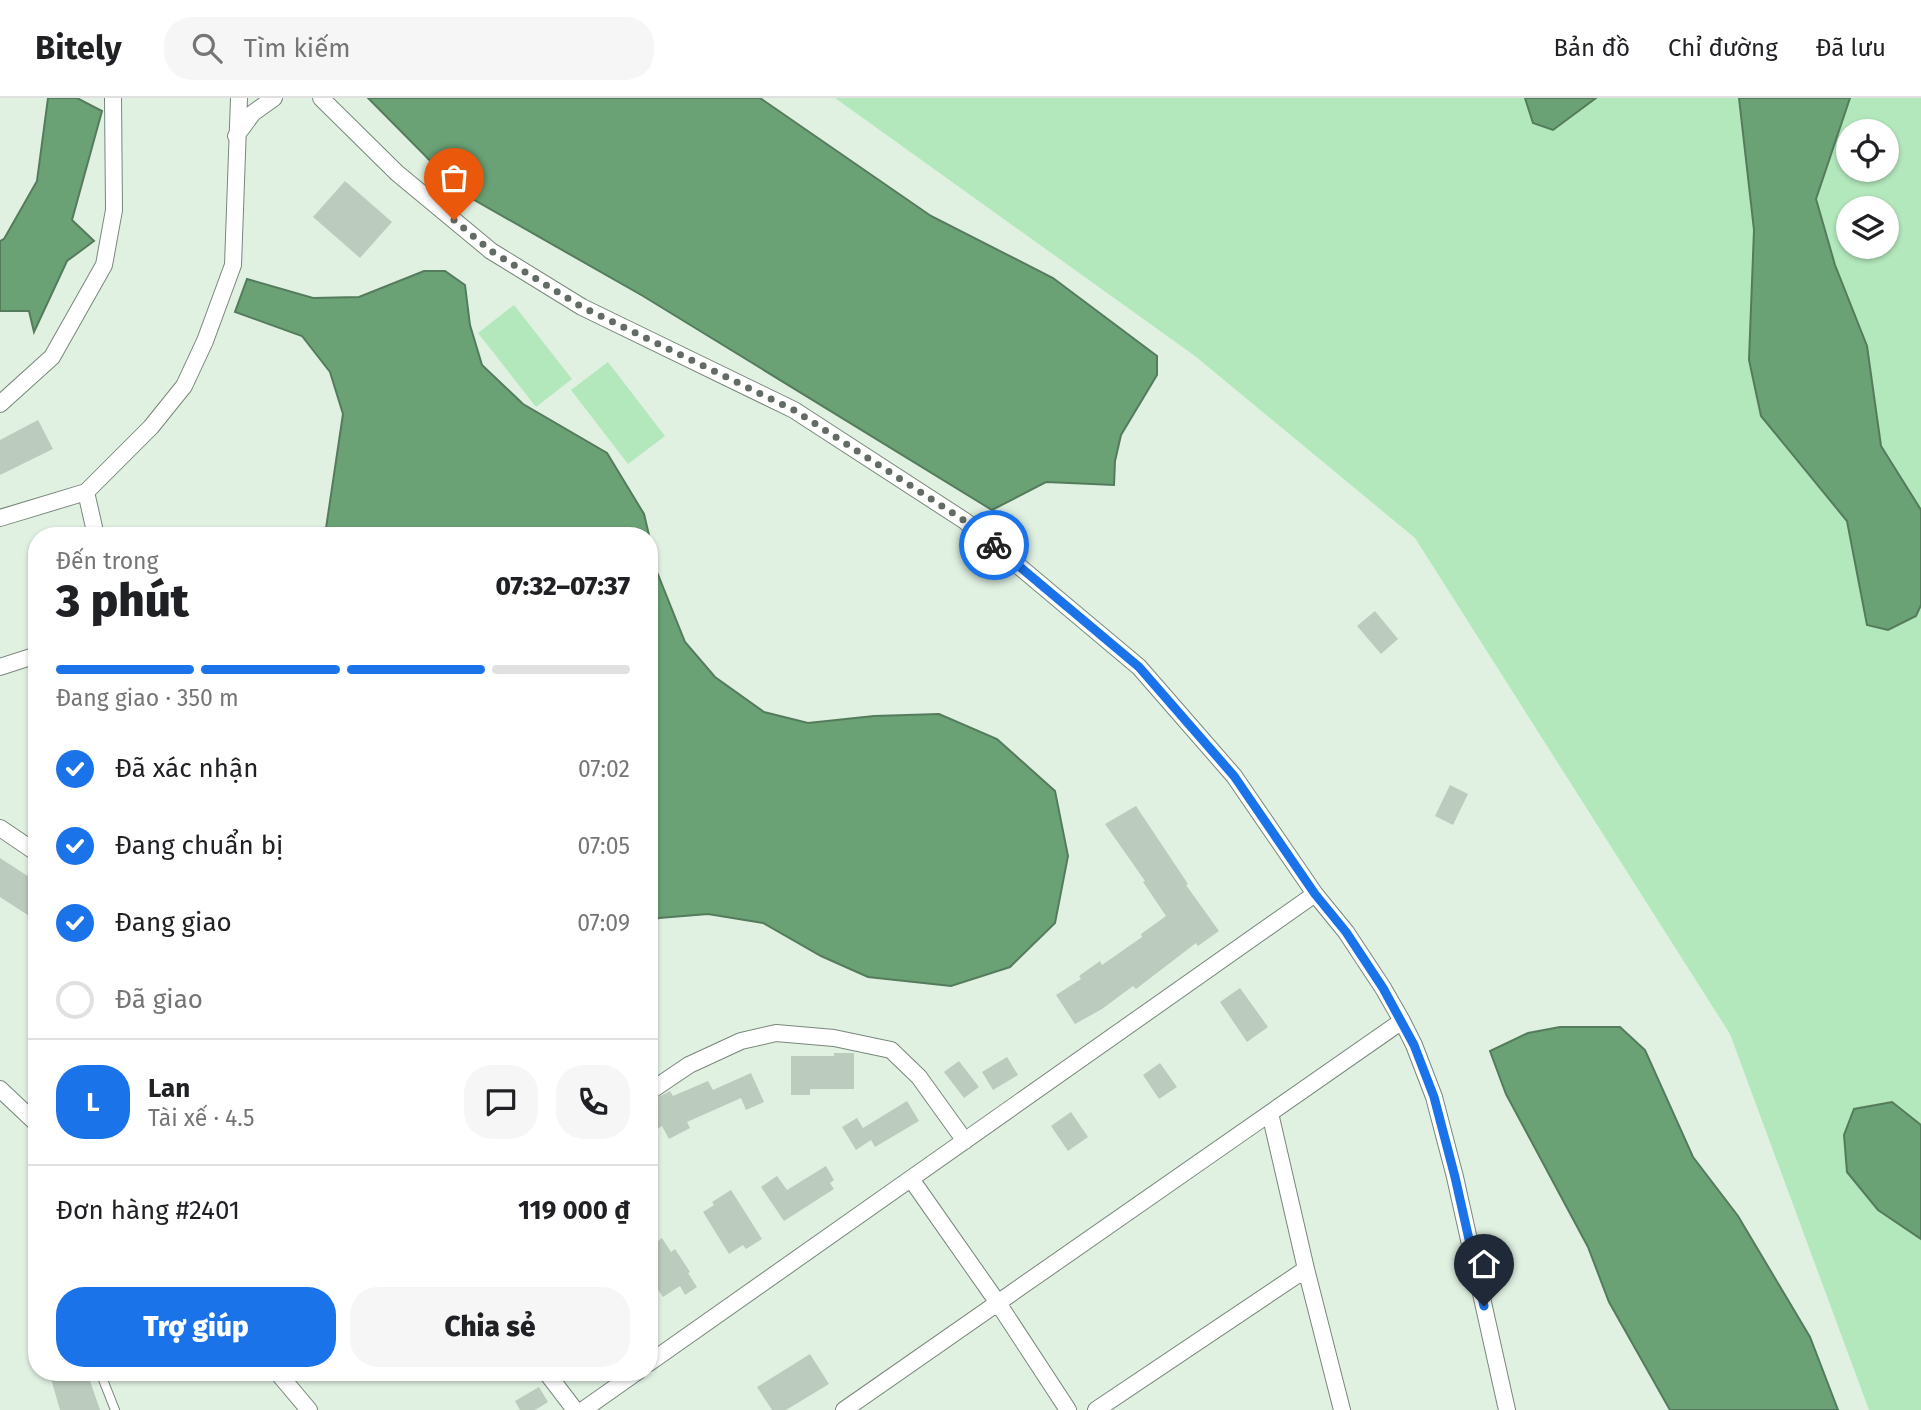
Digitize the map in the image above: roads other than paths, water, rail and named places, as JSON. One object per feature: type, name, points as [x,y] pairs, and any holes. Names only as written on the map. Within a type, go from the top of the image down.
[{"type":"street","points":[[0,404],[52,357],[104,265],[114,211],[113,98]]},
{"type":"street","points":[[0,518],[86,492],[150,426],[184,386],[205,341],[233,265],[239,98]]},
{"type":"street","points":[[236,136],[253,113],[274,98]]},
{"type":"street","points":[[321,98],[397,173],[491,251],[582,307],[794,410],[965,521],[1139,667],[1234,776],[1315,894],[1346,932],[1383,988],[1414,1045],[1434,1097],[1451,1163],[1507,1410]]},
{"type":"street","points":[[86,492],[94,527]]},
{"type":"street","points":[[0,667],[28,658]]},
{"type":"street","points":[[0,828],[28,847]]},
{"type":"street","points":[[658,1357],[1315,894]]},
{"type":"street","points":[[844,1410],[1402,1021]]},
{"type":"street","points":[[658,1086],[689,1065],[740,1041],[776,1034],[834,1038],[891,1050],[919,1077],[965,1141]]},
{"type":"street","points":[[0,1089],[28,1115]]},
{"type":"street","points":[[1270,1113],[1342,1410]]},
{"type":"street","points":[[911,1179],[1069,1410]]},
{"type":"street","points":[[1096,1410],[1306,1269]]},
{"type":"street","points":[[285,1381],[309,1410]]},
{"type":"street","points":[[553,1381],[575,1410]]},
{"type":"street","points":[[583,1410],[624,1381]]},
{"type":"lane","points":[[104,1381],[115,1410]]}]
